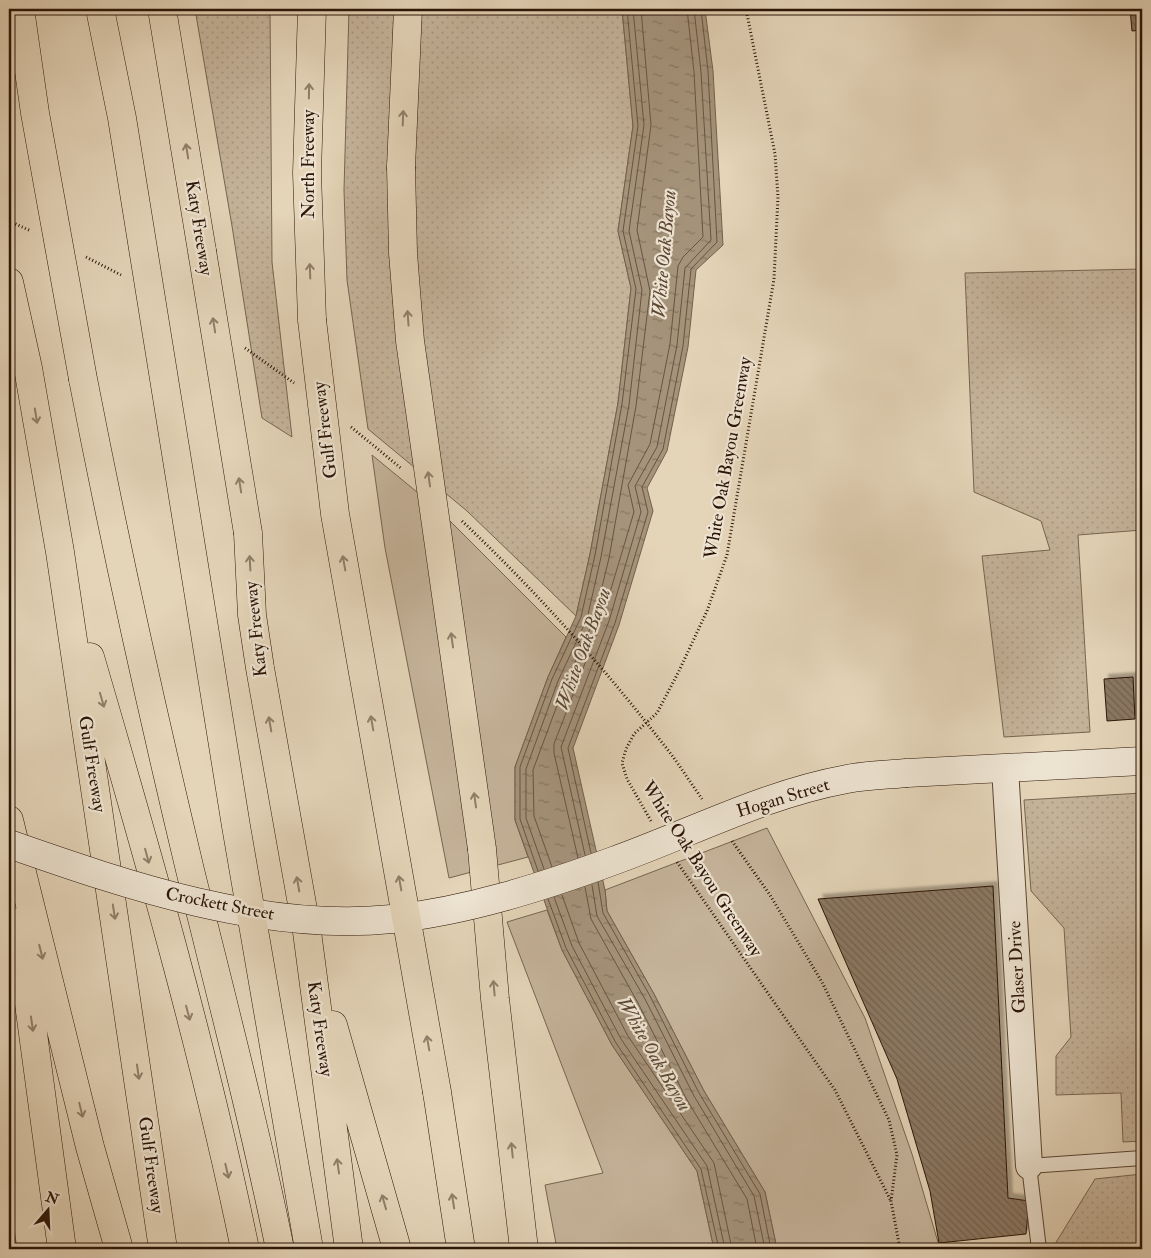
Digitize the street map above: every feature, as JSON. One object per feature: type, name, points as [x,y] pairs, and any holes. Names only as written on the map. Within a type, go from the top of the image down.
[{"type":"highway","points":[[20,9],[35,113],[114,538],[190,868],[266,1180],[280,1249]]},
{"type":"highway","points":[[100,9],[122,118],[236,826],[309,1249]]},
{"type":"highway","name":"Katy Freeway","points":[[162,9],[248,533],[252,614],[307,932],[350,1249]]},
{"type":"highway","name":"North Freeway","points":[[312,9],[307,173],[312,320]]},
{"type":"highway","points":[[408,9],[402,167],[403,252],[410,341],[482,849],[495,999],[524,1249]]},
{"type":"highway","name":"Gulf Freeway","points":[[9,282],[28,368],[60,552],[163,1249]]},
{"type":"highway","name":"Gulf Freeway","points":[[312,320],[335,514],[436,1092],[461,1249]]},
{"type":"highway","points":[[60,552],[143,842],[219,1135],[244,1249]]},
{"type":"highway","points":[[9,820],[90,1147],[119,1249]]},
{"type":"highway","points":[[9,854],[62,1249]]},
{"type":"highway","points":[[307,932],[397,1249]]},
{"type":"main road","name":"Hogan Street","points":[[438,910],[501,898],[613,861],[748,807],[847,779],[907,773],[1142,762]]},
{"type":"main road","name":"Crockett Street","points":[[9,844],[137,886],[233,910],[285,917],[348,920],[392,919],[438,910]]},
{"type":"street","name":"Glaser Drive","points":[[1005,768],[1029,1166]]},
{"type":"lane","points":[[1039,1249],[1029,1166],[1142,1158]]},
{"type":"path","name":"White Oak Bayou Greenway","points":[[653,824],[627,779],[622,762],[634,734],[657,713],[678,674],[707,611],[727,555],[774,280],[778,197],[775,154],[746,9]]},
{"type":"path","points":[[459,518],[522,577],[585,646],[674,758],[708,807]]},
{"type":"path","points":[[730,839],[770,895],[822,982],[889,1120],[897,1155],[891,1201],[900,1249]]},
{"type":"path","name":"White Oak Bayou Greenway","points":[[674,856],[835,1090],[891,1201]]},
{"type":"shaded area","points":[[195,9],[270,9],[272,262],[292,437],[262,418]]},
{"type":"shaded area","points":[[349,9],[622,9],[633,126],[618,231],[631,288],[618,403],[590,554],[576,616],[467,511],[368,429],[347,280],[344,190]]},
{"type":"shaded area","points":[[1142,269],[1142,530],[1078,535],[1090,732],[1004,737],[982,556],[1050,550],[1041,521],[974,492],[965,273]]},
{"type":"shaded area","points":[[372,455],[440,511],[566,637],[548,677],[515,767],[515,820],[528,857],[449,878],[385,548]]},
{"type":"shaded area","points":[[1142,793],[1142,1141],[1123,1142],[1121,1093],[1056,1095],[1056,1056],[1071,1037],[1064,928],[1031,891],[1024,800]]},
{"type":"shaded area","points":[[767,828],[865,1018],[912,1154],[940,1249],[777,1249],[765,1192],[704,1091],[654,994],[607,911],[605,890]]},
{"type":"shaded area","points":[[547,910],[562,950],[612,1045],[697,1171],[714,1249],[557,1249],[545,1185],[603,1173],[507,922]]},
{"type":"shaded area","points":[[1142,1174],[1142,1249],[1052,1249],[1095,1179]]},
{"type":"shaded area","points":[[9,1196],[17,1249],[9,1249]]},
{"type":"water","name":"White Oak Bayou","points":[[622,9],[705,9],[713,71],[723,245],[696,270],[688,347],[667,451],[647,488],[653,511],[619,625],[573,748],[605,890],[607,911],[654,994],[704,1091],[765,1192],[777,1249],[714,1249],[697,1171],[612,1045],[562,950],[515,820],[515,767],[548,677],[576,616],[590,554],[618,403],[631,288],[618,231],[633,126]]},
{"type":"building","points":[[1130,9],[1142,9],[1142,30],[1132,31]]},
{"type":"building","points":[[1139,47],[1142,47],[1142,88]]},
{"type":"building","points":[[1140,635],[1142,635],[1142,660]]},
{"type":"building","points":[[1133,677],[1135,719],[1107,721],[1104,679]]},
{"type":"building","points":[[993,886],[1008,1198],[1029,1201],[1026,1234],[939,1243],[930,1191],[897,1079],[818,899]]}]
